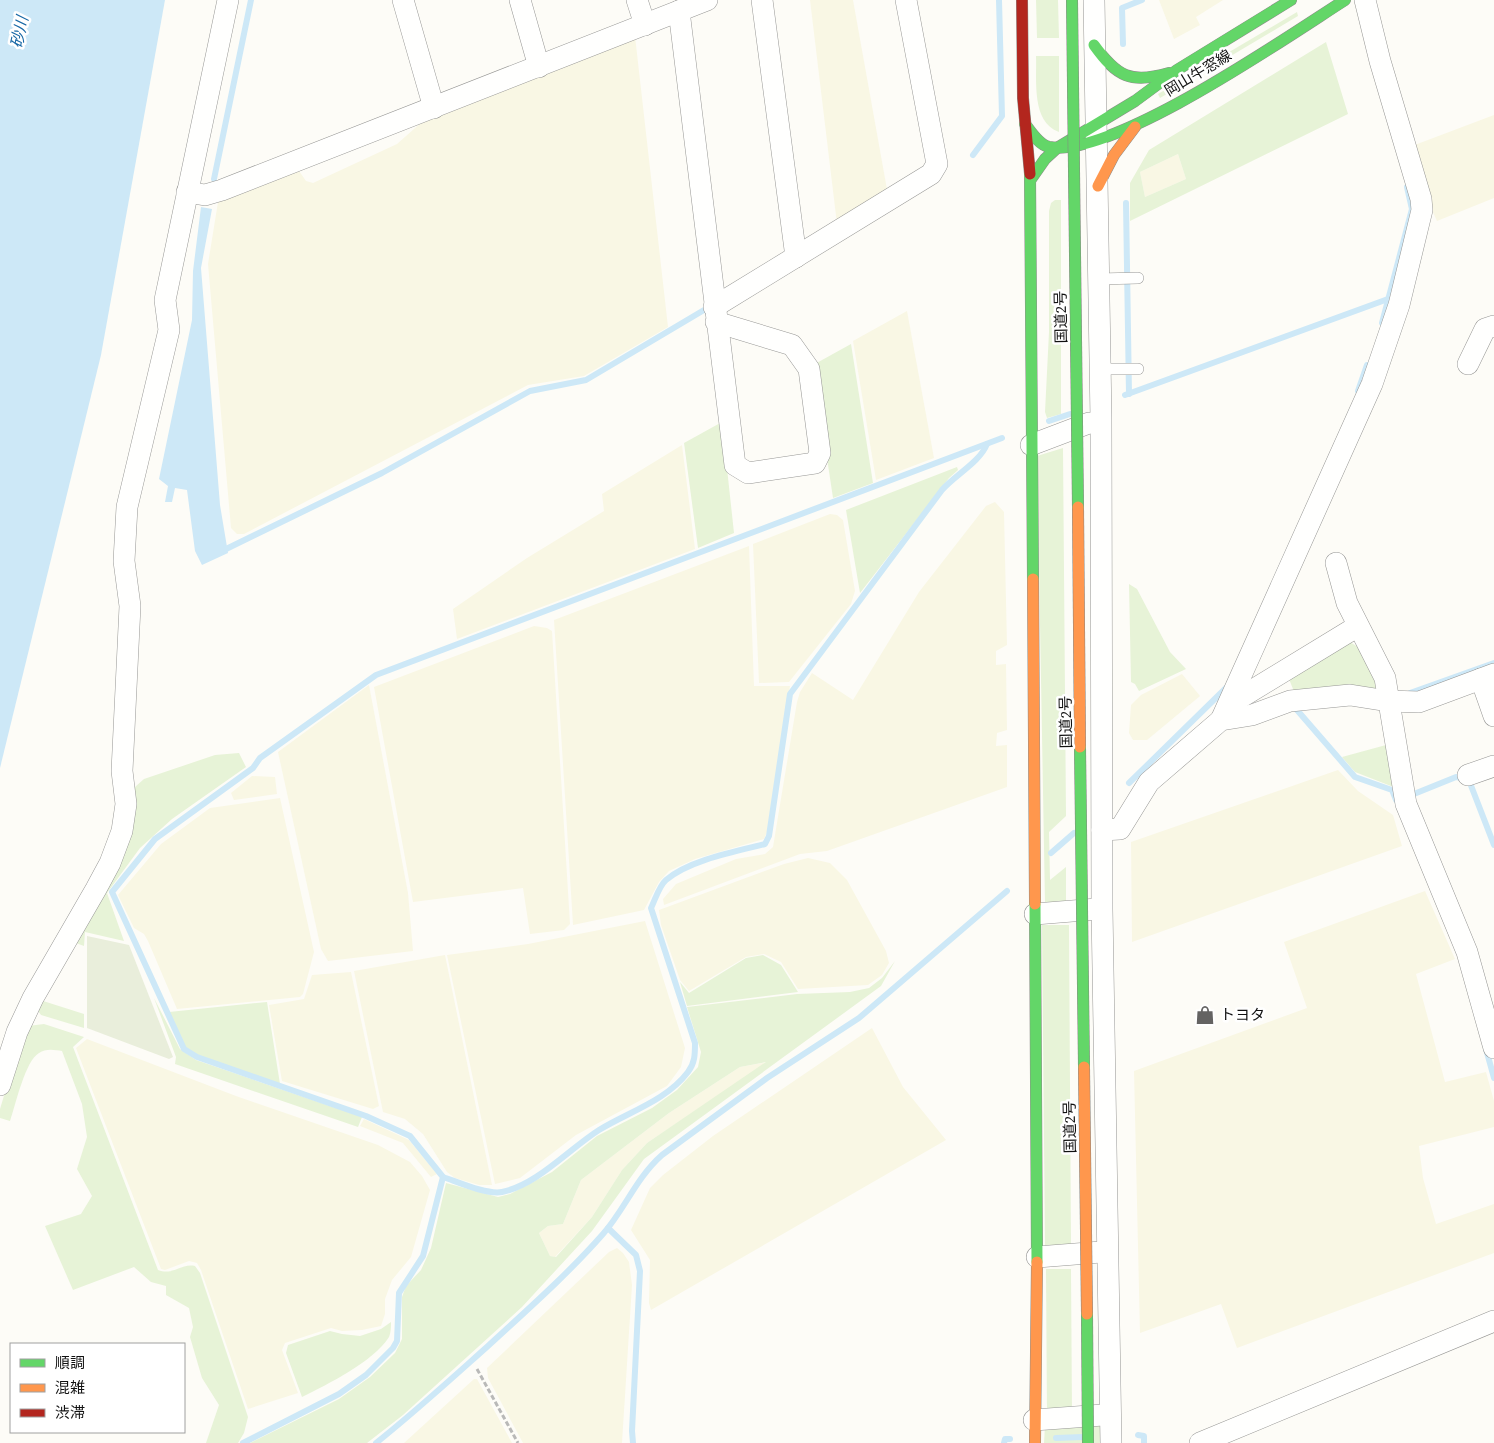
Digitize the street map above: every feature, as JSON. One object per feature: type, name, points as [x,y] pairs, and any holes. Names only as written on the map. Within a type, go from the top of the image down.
[{"type":"main road","points":[[1022,0],[1025,124],[1031,179],[1037,1257],[1034,1443]]},
{"type":"main road","name":"国道2号","points":[[1072,0],[1088,1443]]},
{"type":"main road","name":"岡山牛窓線","points":[[1057,148],[1097,133],[1135,101],[1177,70],[1291,0]]},
{"type":"main road","name":"岡山牛窓線","points":[[1031,179],[1045,158],[1057,148],[1097,133],[1136,126],[1342,1]]},
{"type":"main road","points":[[1094,44],[1114,71],[1134,80],[1155,78],[1177,70]]},
{"type":"main road","points":[[1025,124],[1036,138],[1048,147],[1057,148]]},
{"type":"main road","points":[[1098,186],[1107,164],[1117,147],[1136,126]]},
{"type":"street","points":[[0,1085],[17,1032],[33,998],[110,863],[122,830],[126,804],[122,771],[130,606],[124,560],[127,507],[169,330],[166,300],[228,0]]},
{"type":"street","points":[[403,0],[434,108]]},
{"type":"street","points":[[520,0],[538,67]]},
{"type":"street","points":[[638,0],[645,25]]},
{"type":"street","points":[[187,192],[205,195],[222,190],[707,0]]},
{"type":"street","points":[[762,0],[796,257]]},
{"type":"street","points":[[715,314],[796,257],[931,174],[937,164],[906,0]]},
{"type":"street","points":[[1094,0],[1101,419],[1102,909],[1110,1443]]},
{"type":"street","points":[[1219,720],[1372,384],[1398,305],[1422,210],[1421,198],[1380,61],[1365,0]]},
{"type":"street","points":[[678,11],[715,314],[735,465],[748,473],[814,463],[820,452],[809,369],[792,345],[715,314]]},
{"type":"street","points":[[1468,364],[1485,329],[1494,326]]},
{"type":"street","points":[[1031,445],[1101,419]]},
{"type":"street","points":[[1336,563],[1347,604],[1385,678],[1406,804],[1467,952],[1494,1048]]},
{"type":"street","points":[[1102,830],[1120,829],[1149,782],[1219,720],[1358,626]]},
{"type":"street","points":[[1219,720],[1252,715],[1290,701],[1350,695],[1388,701],[1419,702],[1487,676],[1494,716]]},
{"type":"street","points":[[1468,775],[1494,766]]},
{"type":"street","points":[[1035,914],[1102,909]]},
{"type":"street","points":[[1037,1257],[1106,1252]]},
{"type":"street","points":[[1200,1443],[1494,1321]]},
{"type":"street","points":[[1034,1420],[1110,1415]]},
{"type":"lane","points":[[1099,279],[1131,279]]},
{"type":"lane","points":[[1100,369],[1131,369]]},
{"type":"path","points":[[477,1369],[518,1443]]},
{"type":"shaded area","points":[[810,0],[853,0],[888,195],[837,224]]},
{"type":"shaded area","points":[[1159,0],[1223,0],[1196,17],[1200,25],[1174,39]]},
{"type":"shaded area","points":[[635,36],[668,327],[584,376],[528,385],[244,534],[237,534],[231,528],[208,264],[218,202],[297,168],[306,181],[313,183],[397,144],[423,121]]},
{"type":"shaded area","points":[[1494,115],[1494,198],[1437,221],[1428,201],[1412,146]]},
{"type":"shaded area","points":[[1178,154],[1186,179],[1145,197],[1140,172]]},
{"type":"shaded area","points":[[907,311],[934,458],[876,480],[853,341]]},
{"type":"shaded area","points":[[682,445],[695,549],[457,639],[453,609],[527,558],[604,511],[602,494]]},
{"type":"shaded area","points":[[995,502],[1004,512],[1007,645],[996,651],[996,665],[1006,664],[1007,730],[997,733],[996,746],[1007,745],[1007,787],[827,851],[800,854],[664,905],[663,899],[676,884],[736,859],[765,854],[773,847],[797,702],[800,692],[812,673],[853,700],[919,592],[986,506]]},
{"type":"shaded area","points":[[830,514],[837,515],[843,520],[855,591],[851,604],[789,682],[759,683],[753,544]]},
{"type":"shaded area","points":[[749,546],[754,686],[790,686],[767,832],[764,839],[695,859],[669,871],[659,882],[644,910],[573,925],[554,620]]},
{"type":"shaded area","points":[[534,626],[547,628],[552,631],[570,924],[564,930],[530,934],[523,888],[413,902],[374,687]]},
{"type":"shaded area","points":[[1182,674],[1200,696],[1147,740],[1133,740],[1129,733],[1131,705],[1141,695]]},
{"type":"shaded area","points":[[369,685],[408,893],[413,951],[328,961],[321,949],[278,752]]},
{"type":"shaded area","points":[[1338,770],[1358,791],[1393,815],[1402,846],[1132,942],[1131,842]]},
{"type":"shaded area","points":[[252,776],[275,777],[277,794],[234,800],[231,793]]},
{"type":"shaded area","points":[[280,798],[314,952],[303,994],[300,997],[177,1009],[148,941],[144,934],[134,928],[118,895],[161,844],[210,808]]},
{"type":"shaded area","points":[[808,858],[830,863],[847,880],[886,951],[889,963],[882,975],[868,985],[798,989],[781,962],[764,954],[746,957],[689,991],[680,980],[661,925],[659,910],[784,864]]},
{"type":"shaded area","points":[[1425,891],[1455,959],[1416,974],[1445,1082],[1486,1072],[1494,1101],[1494,1127],[1419,1146],[1423,1178],[1436,1224],[1494,1204],[1494,1253],[1237,1348],[1221,1304],[1140,1333],[1134,1071],[1307,1008],[1284,942]]},
{"type":"shaded area","points":[[645,921],[685,1048],[681,1067],[667,1086],[576,1135],[520,1178],[495,1184],[447,955],[528,944]]},
{"type":"shaded area","points":[[445,955],[492,1185],[479,1185],[455,1178],[447,1172],[423,1134],[405,1119],[383,1112],[354,971]]},
{"type":"shaded area","points":[[351,972],[379,1106],[373,1109],[282,1081],[269,1005],[304,999],[312,975]]},
{"type":"shaded area","points":[[872,1028],[903,1087],[946,1140],[651,1310],[649,1303],[650,1260],[631,1230],[650,1188],[663,1175],[713,1136]]},
{"type":"shaded area","points":[[87,1039],[236,1096],[378,1145],[410,1162],[422,1176],[430,1190],[411,1257],[392,1280],[385,1299],[385,1314],[381,1326],[362,1330],[342,1331],[331,1328],[285,1343],[282,1350],[298,1393],[248,1409],[197,1263],[189,1261],[165,1270],[161,1269],[76,1048]]},
{"type":"shaded area","points":[[768,1062],[647,1143],[622,1170],[592,1217],[555,1257],[550,1256],[539,1233],[548,1226],[563,1224],[581,1180],[669,1113],[740,1067]]},
{"type":"shaded area","points":[[364,1119],[409,1140],[437,1174],[431,1177],[403,1143],[360,1126]]},
{"type":"shaded area","points":[[617,1248],[629,1262],[632,1285],[622,1443],[523,1443],[488,1378],[487,1368],[609,1252]]},
{"type":"shaded area","points":[[474,1379],[477,1379],[512,1443],[404,1443]]},
{"type":"green space","points":[[1036,0],[1058,0],[1059,38],[1037,38]]},
{"type":"green space","points":[[1297,12],[1298,16],[1160,98],[1158,94]]},
{"type":"green space","points":[[1326,42],[1348,114],[1130,221],[1130,183],[1149,150]],"holes":[[[1178,154],[1186,179],[1145,197],[1140,172]]]},
{"type":"green space","points":[[1036,56],[1059,56],[1059,132],[1050,127],[1040,110],[1036,88]]},
{"type":"green space","points":[[1055,200],[1061,200],[1061,414],[1047,418],[1045,412],[1049,332],[1049,211],[1051,203]]},
{"type":"green space","points":[[851,344],[873,483],[833,498],[813,365]]},
{"type":"green space","points":[[722,422],[734,533],[698,548],[684,443]]},
{"type":"green space","points":[[1063,448],[1066,816],[1049,832],[1050,880],[1066,867],[1066,903],[1045,903],[1037,456]]},
{"type":"green space","points":[[957,467],[958,470],[949,478],[860,593],[846,510]]},
{"type":"green space","points":[[1129,584],[1137,589],[1170,652],[1186,669],[1139,691],[1135,684],[1131,682]]},
{"type":"green space","points":[[1348,641],[1358,647],[1379,686],[1373,690],[1295,694],[1289,679]]},
{"type":"green space","points":[[1386,745],[1396,788],[1355,772],[1342,757]]},
{"type":"green space","points":[[239,753],[246,767],[172,819],[140,848],[107,893],[124,941],[85,932],[84,946],[73,942],[130,809],[135,787],[144,779],[215,755]]},
{"type":"green space","points":[[1042,925],[1069,925],[1071,1248],[1045,1246]]},
{"type":"green space","points":[[87,936],[129,945],[173,1057],[169,1059],[87,1028]]},
{"type":"green space","points":[[763,955],[781,965],[798,992],[687,1006],[680,982],[689,993],[746,958]]},
{"type":"green space","points":[[895,961],[881,986],[644,1159],[592,1231],[522,1307],[403,1415],[367,1443],[250,1443],[339,1399],[370,1377],[395,1353],[402,1339],[402,1297],[406,1286],[421,1270],[431,1248],[446,1183],[498,1197],[510,1194],[552,1172],[597,1136],[652,1108],[677,1090],[698,1067],[701,1052],[687,1007],[797,994],[850,992],[869,988],[882,978]],"holes":[[[766,1062],[647,1143],[622,1170],[592,1217],[556,1257],[550,1256],[539,1233],[548,1226],[563,1224],[581,1180],[669,1113],[740,1067]]]},
{"type":"green space","points":[[154,998],[180,1049],[196,1060],[362,1117],[358,1127],[175,1064],[176,1057]]},
{"type":"green space","points":[[40,1000],[84,1014],[84,1028],[41,1015],[36,1008]]},
{"type":"green space","points":[[267,1002],[280,1084],[199,1056],[185,1047],[169,1012]]},
{"type":"green space","points":[[44,1024],[84,1037],[73,1047],[158,1270],[173,1271],[185,1266],[195,1266],[200,1273],[248,1417],[244,1433],[238,1443],[206,1443],[219,1405],[202,1378],[190,1337],[193,1327],[189,1308],[166,1295],[166,1286],[151,1282],[134,1267],[73,1290],[45,1226],[81,1214],[92,1196],[77,1169],[87,1137],[82,1104],[62,1051],[45,1050],[34,1058],[25,1074],[10,1121],[0,1118],[0,1109],[21,1039],[28,1026]]},
{"type":"green space","points":[[1046,1269],[1071,1269],[1072,1414],[1047,1415]]},
{"type":"green space","points":[[391,1322],[389,1337],[372,1355],[349,1372],[302,1397],[286,1353],[288,1345],[330,1331],[360,1336],[381,1329]]},
{"type":"green space","points":[[1106,1424],[1105,1443],[1044,1443],[1045,1426]]},
{"type":"water","name":"砂川","points":[[0,0],[165,0],[101,355],[0,768]]},
{"type":"water","points":[[201,207],[212,209],[201,268],[220,505],[228,553],[202,565],[195,551],[187,490],[175,488],[172,502],[165,502],[168,486],[159,479],[192,320],[193,271]]},
{"type":"waterway","points":[[214,179],[251,0]]},
{"type":"waterway","points":[[973,155],[1002,116],[999,0]]},
{"type":"waterway","points":[[1123,44],[1122,8],[1142,0]]},
{"type":"waterway","points":[[1382,323],[1412,209],[1407,187]]},
{"type":"waterway","points":[[1126,203],[1129,394]]},
{"type":"waterway","points":[[1125,395],[1388,299]]},
{"type":"waterway","points":[[220,552],[382,473],[530,391],[586,380],[704,310]]},
{"type":"waterway","points":[[1358,391],[1367,365]]},
{"type":"waterway","points":[[1049,421],[1070,414]]},
{"type":"waterway","points":[[243,1443],[339,1394],[366,1375],[393,1348],[397,1341],[399,1293],[423,1256],[443,1177],[410,1136],[366,1116],[197,1057],[184,1049],[112,892],[155,839],[253,768],[260,758],[376,675],[1002,438]]},
{"type":"waterway","points":[[443,1177],[489,1192],[502,1192],[515,1188],[552,1166],[599,1130],[669,1091],[688,1072],[695,1055],[695,1043],[651,908],[657,893],[666,880],[687,867],[727,853],[765,844],[769,836],[790,694],[942,490],[979,457],[987,444]]},
{"type":"waterway","points":[[1410,693],[1494,663]]},
{"type":"waterway","points":[[1129,783],[1226,688]]},
{"type":"waterway","points":[[1297,710],[1355,777],[1392,790],[1396,800]]},
{"type":"waterway","points":[[1409,796],[1456,777],[1462,778],[1470,783],[1494,845]]},
{"type":"waterway","points":[[1051,853],[1074,833]]},
{"type":"waterway","points":[[376,1443],[488,1346],[576,1263],[611,1224],[645,1174],[662,1155],[767,1078],[859,1018],[1007,891]]},
{"type":"waterway","points":[[1486,1049],[1494,1078]]},
{"type":"waterway","points":[[608,1228],[636,1255],[640,1271],[633,1443]]},
{"type":"waterway","points":[[1138,1435],[1144,1436],[1144,1443]]},
{"type":"waterway","points":[[1056,1438],[1083,1437]]},
{"type":"waterway","points":[[1004,1443],[1005,1439],[1010,1439]]},
{"type":"traffic: fast","points":[[1072,0],[1078,507]]},
{"type":"traffic: fast","points":[[1031,179],[1045,159],[1057,148],[1135,101],[1177,70],[1291,0]]},
{"type":"traffic: fast","points":[[1025,124],[1039,141],[1049,147],[1078,145],[1114,134],[1199,92],[1345,0]]},
{"type":"traffic: fast","points":[[1094,45],[1110,64],[1126,75],[1144,78],[1169,73]]},
{"type":"traffic: fast","points":[[1030,174],[1033,579]]},
{"type":"traffic: fast","points":[[1080,747],[1084,1067]]},
{"type":"traffic: fast","points":[[1035,904],[1037,1262]]},
{"type":"traffic: fast","points":[[1087,1314],[1088,1443]]},
{"type":"traffic: slow","points":[[1098,186],[1114,155],[1135,127]]},
{"type":"traffic: slow","points":[[1078,507],[1080,747]]},
{"type":"traffic: slow","points":[[1033,579],[1035,904]]},
{"type":"traffic: slow","points":[[1084,1067],[1087,1314]]},
{"type":"traffic: slow","points":[[1035,1443],[1037,1262]]},
{"type":"traffic: jam","points":[[1022,0],[1023,98],[1030,174]]},
{"type":"place","name":"トヨタ","points":[[1205,1015]]}]
